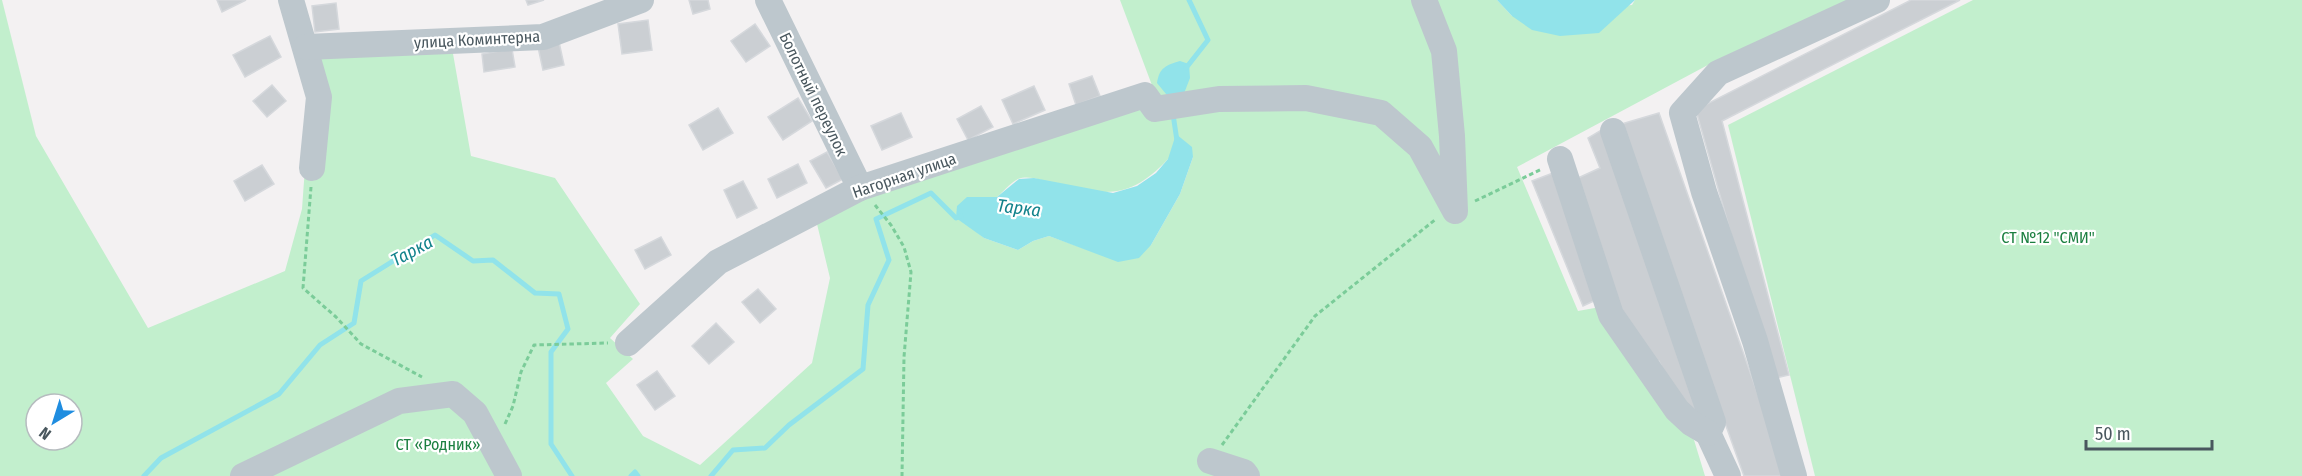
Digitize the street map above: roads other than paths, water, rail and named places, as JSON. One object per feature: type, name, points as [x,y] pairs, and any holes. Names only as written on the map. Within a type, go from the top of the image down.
[{"type":"street","points":[[291,0],[319,97],[312,168]]},
{"type":"street","name":"улица Коминтерна","points":[[306,47],[543,37],[641,0]]},
{"type":"street","name":"Болотный переулок","points":[[768,0],[867,195]]},
{"type":"street","points":[[1794,476],[1755,341],[1704,192],[1682,113],[1718,73],[1877,0]]},
{"type":"street","name":"Нагорная улица","points":[[628,343],[718,262],[867,195],[1150,102],[1184,105],[1219,99],[1306,98],[1381,113],[1420,147],[1455,211],[1452,136],[1444,51],[1425,1]]},
{"type":"street","points":[[1613,131],[1713,422],[1708,433]]},
{"type":"street","points":[[1560,159],[1611,315],[1677,411],[1708,433],[1728,476]]},
{"type":"street","points":[[243,476],[399,401],[453,394],[475,413],[509,476]]},
{"type":"street","points":[[1210,462],[1244,472],[1247,476]]},
{"type":"water","points":[[1497,0],[1635,0],[1599,33],[1560,36],[1532,30],[1512,16]]},
{"type":"water","points":[[1180,61],[1189,64],[1190,78],[1183,96],[1171,100],[1157,83],[1158,78],[1164,68]]},
{"type":"water","points":[[1176,134],[1192,147],[1193,157],[1180,194],[1151,245],[1139,258],[1118,262],[1049,236],[1033,241],[1018,250],[984,238],[956,218],[957,206],[967,197],[997,197],[1019,179],[1034,178],[1113,193],[1137,186],[1156,173],[1168,159]]},
{"type":"waterway","name":"Тарка","points":[[1186,68],[1208,40],[1189,0]]},
{"type":"waterway","name":"Тарка","points":[[1173,114],[1177,141]]},
{"type":"waterway","name":"Тарка","points":[[711,476],[733,450],[765,448],[789,425],[863,369],[868,305],[889,260],[876,219],[931,193],[956,218],[961,216]]},
{"type":"waterway","name":"Тарка","points":[[144,476],[161,458],[279,394],[320,345],[354,323],[361,281],[435,235],[473,261],[493,260],[535,293],[559,294],[568,329],[551,352],[551,444],[572,476]]},
{"type":"waterway","name":"Тарка","points":[[631,476],[635,472],[638,476]]},
{"type":"park label","name":"СТ №12 \"СМИ\"","points":[[2048,237]]},
{"type":"park label","name":"СТ «Родник»","points":[[438,444]]}]
